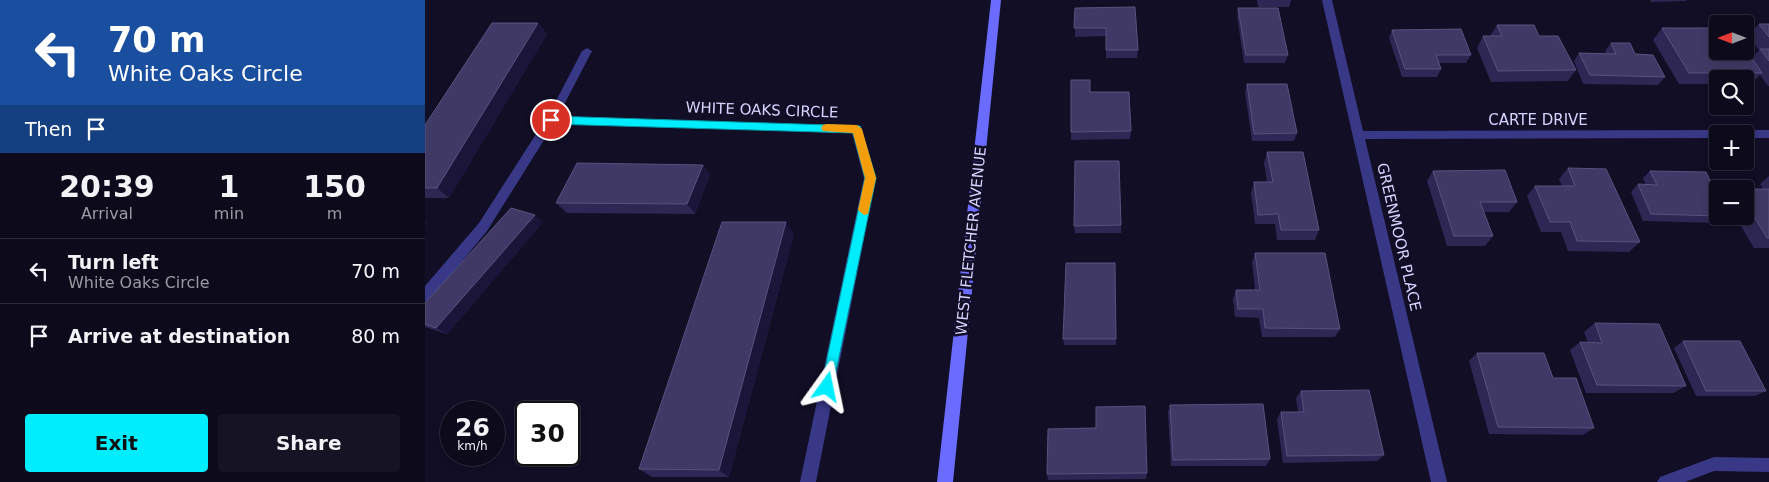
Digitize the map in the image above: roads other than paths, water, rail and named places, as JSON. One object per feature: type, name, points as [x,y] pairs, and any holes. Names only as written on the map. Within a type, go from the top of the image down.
[{"type":"main road","name":"WEST FLETCHER AVENUE","points":[[945,482],[996,0]]},
{"type":"street","name":"GREENMOOR PLACE","points":[[1327,0],[1439,482]]},
{"type":"street","points":[[425,296],[483,227],[551,120]]},
{"type":"street","name":"WHITE OAKS CIRCLE","points":[[551,120],[857,129],[870,178],[808,482]]},
{"type":"street","name":"CARTE DRIVE","points":[[1359,135],[1709,134]]},
{"type":"street","points":[[1754,134],[1769,134]]},
{"type":"street","points":[[1665,482],[1715,464],[1769,465]]},
{"type":"lane","points":[[551,120],[587,51]]}]
